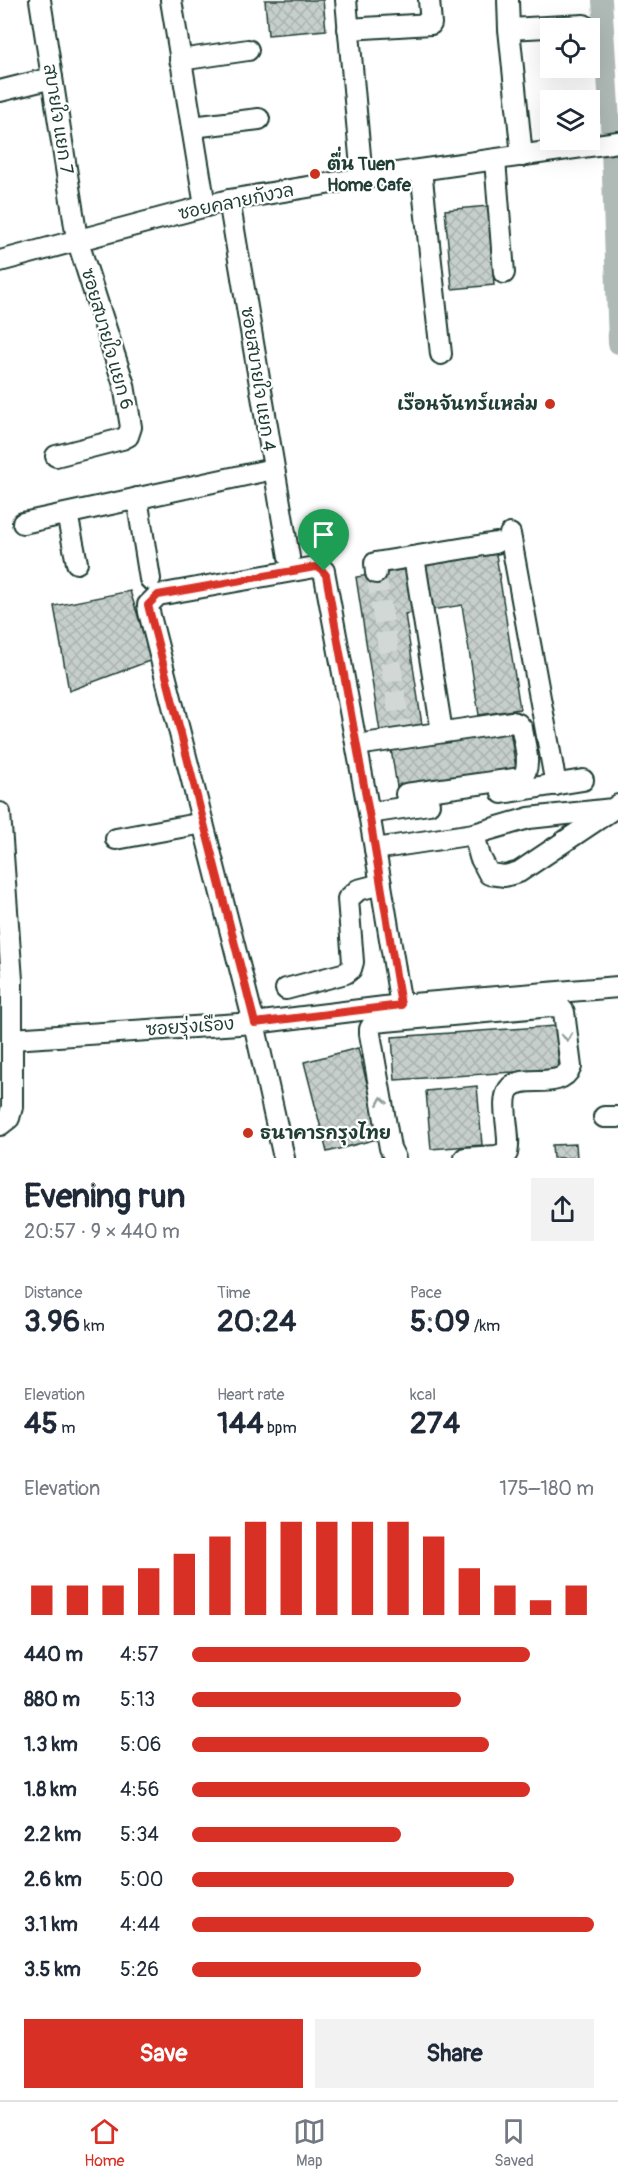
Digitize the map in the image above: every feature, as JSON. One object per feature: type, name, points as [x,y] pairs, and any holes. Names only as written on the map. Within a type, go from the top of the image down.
[{"type":"street","name":"สบายใจ แยก 7","points":[[40,0],[77,239]]},
{"type":"street","points":[[171,0],[205,206]]},
{"type":"street","points":[[346,0],[362,178]]},
{"type":"street","points":[[348,29],[430,24],[429,0]]},
{"type":"street","points":[[508,0],[522,156]]},
{"type":"street","points":[[509,29],[540,27]]},
{"type":"street","points":[[180,60],[248,50]]},
{"type":"street","points":[[0,91],[52,78]]},
{"type":"street","points":[[192,127],[260,119]]},
{"type":"street","name":"ซอยคลายกังวล","points":[[0,261],[229,200],[362,178],[618,142]]},
{"type":"street","points":[[495,160],[504,273]]},
{"type":"street","points":[[421,170],[441,354]]},
{"type":"street","name":"ซอยสบายใจ แยก 4","points":[[229,200],[289,557]]},
{"type":"street","name":"ซอยสบายใจ แยก 6","points":[[56,456],[122,439],[128,436],[131,427],[124,385],[77,239]]},
{"type":"street","points":[[23,523],[273,469]]},
{"type":"street","points":[[137,498],[150,579]]},
{"type":"street","points":[[67,514],[76,563]]},
{"type":"street","points":[[376,573],[375,563],[503,539],[556,785]]},
{"type":"street","points":[[414,557],[442,732]]},
{"type":"street","points":[[284,1158],[255,1023],[149,612],[148,605],[158,595],[315,567],[320,568],[326,575],[401,1005]]},
{"type":"street","points":[[357,745],[402,733],[442,732],[512,722],[518,724],[522,729],[528,767],[526,774],[521,778],[406,794]]},
{"type":"street","points":[[369,813],[584,780]]},
{"type":"street","points":[[375,849],[474,834],[529,818],[616,807]]},
{"type":"street","points":[[474,834],[480,857],[489,874],[505,876],[519,872],[616,807]]},
{"type":"street","points":[[0,813],[6,981],[12,1039],[12,1107],[9,1118],[0,1125]]},
{"type":"street","points":[[116,839],[203,823]]},
{"type":"street","points":[[286,989],[346,973],[351,969],[353,962],[348,899],[358,890],[381,884]]},
{"type":"street","name":"ซอยรุ่งเรือง","points":[[12,1039],[255,1023],[401,1005],[618,987]]},
{"type":"street","points":[[395,1158],[390,1148],[370,1034],[374,1022],[560,1007],[564,1012],[571,1067],[568,1075],[559,1079],[510,1087],[506,1096],[509,1145],[507,1153],[465,1158]]},
{"type":"building","points":[[265,0],[323,0],[326,30],[268,35]]},
{"type":"building","points":[[488,206],[494,285],[452,289],[445,210]]},
{"type":"building","points":[[496,554],[520,709],[479,715],[462,605],[426,611],[419,566]]},
{"type":"building","points":[[413,568],[420,612],[405,614],[422,725],[380,732],[356,577]]},
{"type":"building","points":[[130,591],[152,660],[69,691],[54,606]]},
{"type":"building","points":[[510,730],[517,775],[398,793],[391,749]]},
{"type":"building","points":[[556,1026],[559,1069],[395,1080],[392,1037]]},
{"type":"building","points":[[358,1048],[381,1138],[327,1152],[304,1062]]},
{"type":"building","points":[[477,1086],[482,1145],[431,1149],[426,1091]]},
{"type":"building","points":[[576,1144],[577,1158],[553,1158],[552,1145]]},
{"type":"waterway","points":[[602,0],[610,121],[618,344]]},
{"type":"tunnel","points":[[376,573],[401,729]]},
{"type":"place","name":"ตื่น Tuen Home Cafe","points":[[315,174]]},
{"type":"place","name":"เรือนจันทร์แหล่ม","points":[[550,404]]},
{"type":"place","name":"ธนาคารกรุงไทย","points":[[248,1133]]},
{"type":"route","points":[[315,567],[324,571],[369,813],[401,1005],[255,1023],[148,605],[158,595],[315,567]]}]
